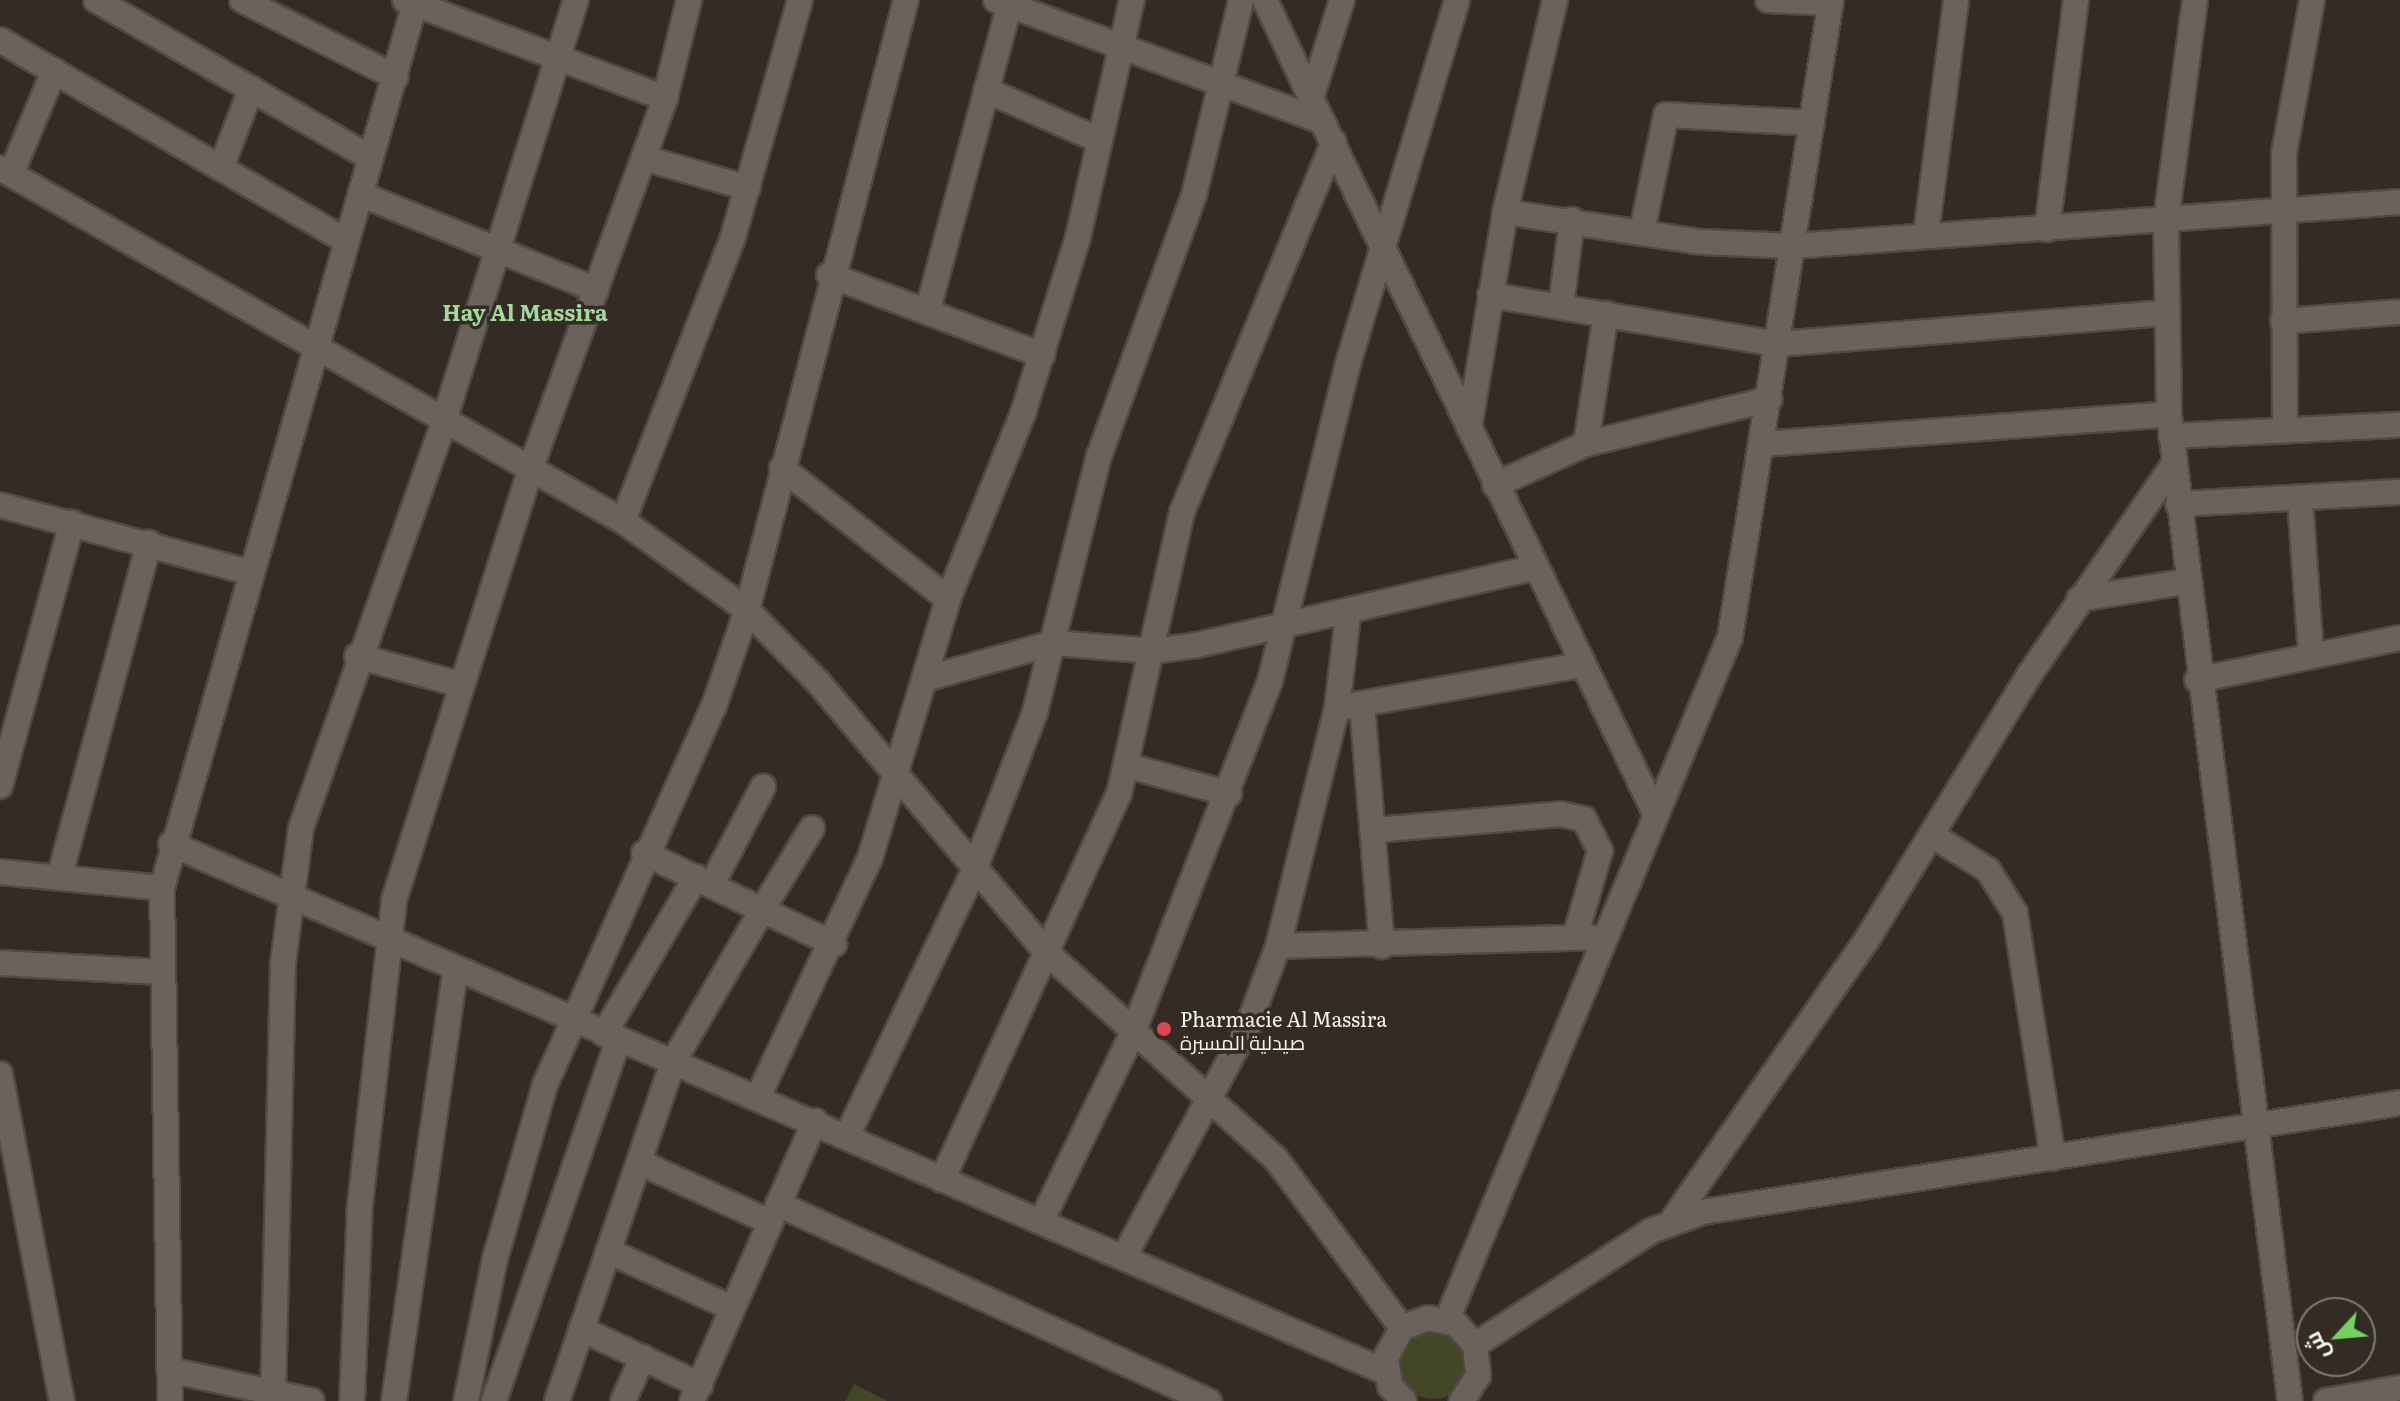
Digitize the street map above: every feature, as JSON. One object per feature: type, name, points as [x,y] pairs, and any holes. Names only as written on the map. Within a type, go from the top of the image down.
[{"type":"street","points":[[96,0],[371,158]]},
{"type":"street","points":[[273,1396],[290,893],[301,828],[357,656],[444,421],[496,247],[576,0]]},
{"type":"street","points":[[352,1401],[360,1205],[389,934],[423,797],[531,467],[665,98],[689,0]]},
{"type":"street","points":[[623,521],[748,188],[800,0]]},
{"type":"street","points":[[466,1401],[499,1245],[569,1020],[714,706],[747,610],[829,275],[906,0]]},
{"type":"street","points":[[758,1097],[834,944],[895,779],[948,599],[1042,355],[1099,140],[1132,0]]},
{"type":"street","points":[[847,1136],[973,873],[1053,643],[1099,456],[1194,195],[1241,0]]},
{"type":"street","points":[[1265,0],[1385,248],[1533,568],[1655,813]]},
{"type":"street","points":[[1311,98],[1342,0]]},
{"type":"street","points":[[1042,1220],[1132,1035],[1229,794],[1283,627],[1315,481],[1457,0]]},
{"type":"street","points":[[1469,428],[1505,212],[1555,0]]},
{"type":"street","points":[[1447,1320],[1609,936],[1655,813],[1730,637],[1831,1],[1768,0]]},
{"type":"street","points":[[1926,235],[1956,0]]},
{"type":"street","points":[[2047,229],[2076,0]]},
{"type":"street","points":[[2195,0],[2166,219],[2170,425],[2184,582],[2290,1401]]},
{"type":"street","points":[[2285,429],[2282,211],[2291,99],[2312,0]]},
{"type":"street","points":[[244,1],[396,77]]},
{"type":"street","points":[[170,1401],[160,972],[162,888],[171,844],[317,349],[343,239],[396,77],[412,2],[557,62],[665,98]]},
{"type":"street","points":[[928,309],[986,90],[1005,2],[1328,132]]},
{"type":"street","points":[[0,40],[343,239]]},
{"type":"street","points":[[54,71],[5,171],[623,521],[747,610],[818,682],[973,873],[1046,952],[1132,1035],[1276,1159],[1402,1328]]},
{"type":"street","points":[[221,168],[251,89]]},
{"type":"street","points":[[986,90],[1099,140]]},
{"type":"street","points":[[1642,231],[1666,115],[1812,123]]},
{"type":"street","points":[[942,1180],[1129,766],[1196,472],[1328,132]]},
{"type":"street","points":[[644,158],[748,188]]},
{"type":"street","points":[[360,194],[596,290]]},
{"type":"street","points":[[1505,212],[1642,231],[1793,246],[2400,202]]},
{"type":"street","points":[[1561,306],[1572,220]]},
{"type":"street","points":[[829,275],[928,309],[1042,355]]},
{"type":"street","points":[[1490,295],[1778,344],[2167,313]]},
{"type":"street","points":[[2283,321],[2400,312]]},
{"type":"street","points":[[1586,444],[1606,314]]},
{"type":"street","points":[[1495,485],[1586,444],[1770,399]]},
{"type":"street","points":[[1763,444],[2170,425],[2285,429],[2400,425]]},
{"type":"street","points":[[1672,1221],[1933,836],[2079,599],[2174,464]]},
{"type":"street","points":[[782,468],[948,599]]},
{"type":"street","points":[[2178,504],[2400,492]]},
{"type":"street","points":[[2300,498],[2311,654]]},
{"type":"street","points":[[0,505],[252,573]]},
{"type":"street","points":[[0,786],[72,523]]},
{"type":"street","points":[[60,875],[149,543]]},
{"type":"street","points":[[925,679],[1053,643],[1154,651],[1348,616],[1533,568]]},
{"type":"street","points":[[2079,599],[2184,582]]},
{"type":"street","points":[[1124,1257],[1211,1102],[1278,946],[1337,708],[1348,616]]},
{"type":"street","points":[[2197,680],[2400,638]]},
{"type":"street","points":[[357,656],[462,685]]},
{"type":"street","points":[[1337,708],[1582,665]]},
{"type":"street","points":[[1362,704],[1375,830],[1382,946]]},
{"type":"street","points":[[1129,766],[1229,794]]},
{"type":"street","points":[[494,1401],[611,1037],[763,787]]},
{"type":"street","points":[[1375,830],[1560,814],[1584,819],[1600,851],[1575,937]]},
{"type":"street","points":[[557,1401],[641,1163],[673,1062],[812,828]]},
{"type":"street","points":[[1933,836],[1988,870],[2015,913],[2053,1158]]},
{"type":"street","points":[[171,844],[389,934],[569,1020],[815,1121],[942,1180],[1042,1220],[1386,1372],[1404,1401]]},
{"type":"street","points":[[644,853],[834,944]]},
{"type":"street","points":[[0,872],[60,875],[162,888]]},
{"type":"street","points":[[1278,946],[1382,946],[1609,936]]},
{"type":"street","points":[[0,963],[160,972]]},
{"type":"street","points":[[394,1401],[456,968]]},
{"type":"street","points":[[0,1074],[62,1401]]},
{"type":"street","points":[[1475,1345],[1672,1221],[2053,1158],[2256,1129],[2400,1103]]},
{"type":"street","points":[[581,1329],[643,1357],[696,1393],[815,1121]]},
{"type":"street","points":[[641,1163],[774,1213],[1209,1401]]},
{"type":"street","points":[[608,1251],[732,1308]]},
{"type":"street","points":[[1386,1372],[1391,1341],[1402,1328],[1428,1318],[1447,1320],[1475,1345]]},
{"type":"street","points":[[1470,1398],[1475,1345]]},
{"type":"street","points":[[623,1401],[643,1357]]},
{"type":"street","points":[[169,1370],[273,1396],[312,1401]]},
{"type":"street","points":[[2326,1401],[2400,1388]]},
{"type":"green space","points":[[1433,1333],[1456,1343],[1466,1366],[1456,1389],[1433,1399],[1410,1389],[1400,1366],[1410,1343]]},
{"type":"green space","points":[[854,1384],[887,1401],[845,1401]]},
{"type":"place","name":"Pharmacie Al Massira صيدلية المسيرة","points":[[1164,1029]]},
{"type":"district","name":"Hay Al Massira","points":[[525,312]]}]
